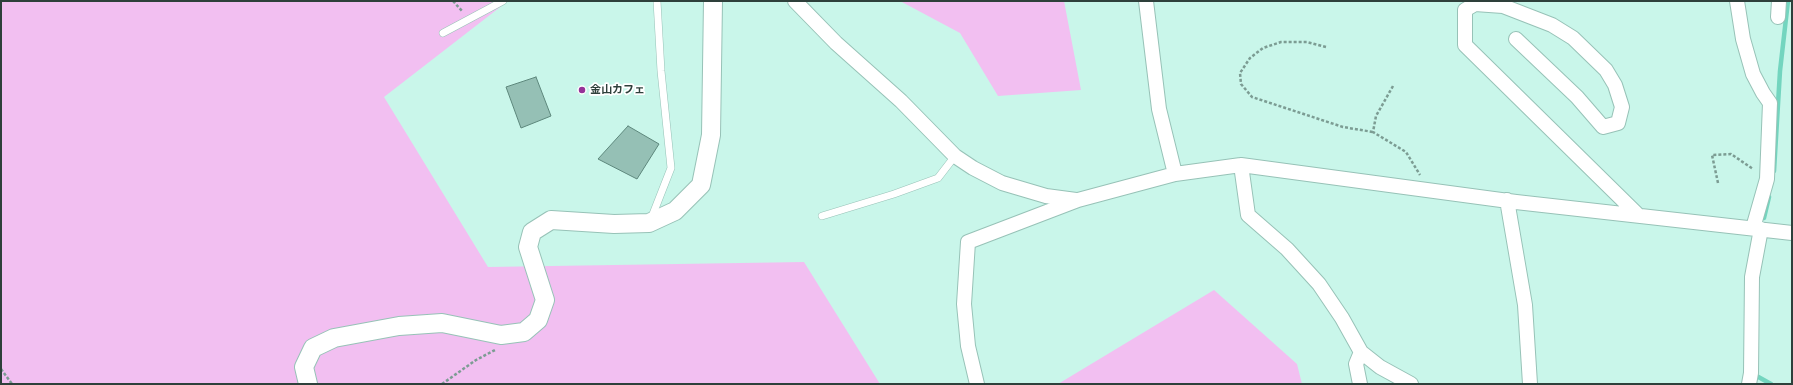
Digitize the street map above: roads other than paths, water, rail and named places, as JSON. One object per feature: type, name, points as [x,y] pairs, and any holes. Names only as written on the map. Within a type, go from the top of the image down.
[{"type":"street","points":[[308,384],[304,367],[313,348],[334,338],[399,326],[442,323],[501,335],[524,332],[538,320],[545,300],[528,247],[532,232],[551,220],[614,224],[650,223],[675,211],[701,185],[711,135],[713,1]]},
{"type":"street","points":[[795,1],[836,43],[901,100],[955,156],[1002,184],[1046,196],[1078,200]]},
{"type":"street","points":[[1146,1],[1159,110],[1175,174]]},
{"type":"street","points":[[1737,1],[1743,40],[1753,74],[1770,103],[1767,179],[1757,228],[1752,277],[1751,373],[1749,384]]},
{"type":"street","points":[[1778,17],[1779,1]]},
{"type":"street","points":[[1516,39],[1577,97],[1603,127],[1618,123],[1622,107],[1615,85],[1606,70],[1573,38],[1552,25],[1503,6],[1475,4],[1465,10],[1465,45],[1637,214]]},
{"type":"street","points":[[1241,165],[1248,215],[1286,249],[1319,284],[1342,318],[1361,352],[1380,367],[1411,384]]},
{"type":"street","points":[[977,384],[968,346],[964,304],[968,242],[1078,200],[1175,174],[1241,165],[1507,200],[1792,233]]},
{"type":"street","points":[[1507,200],[1524,305],[1529,384]]},
{"type":"street","points":[[1360,384],[1356,364],[1361,352]]},
{"type":"lane","points":[[443,33],[503,1]]},
{"type":"lane","points":[[650,223],[671,168],[661,71],[657,1]]},
{"type":"lane","points":[[822,216],[894,194],[938,178],[955,156]]},
{"type":"waterway","points":[[1774,171],[1780,71],[1788,1]]},
{"type":"waterway","points":[[1764,218],[1769,197]]},
{"type":"waterway","points":[[1753,374],[1771,384]]},
{"type":"place","name":"金山カフェ","points":[[582,90]]}]
